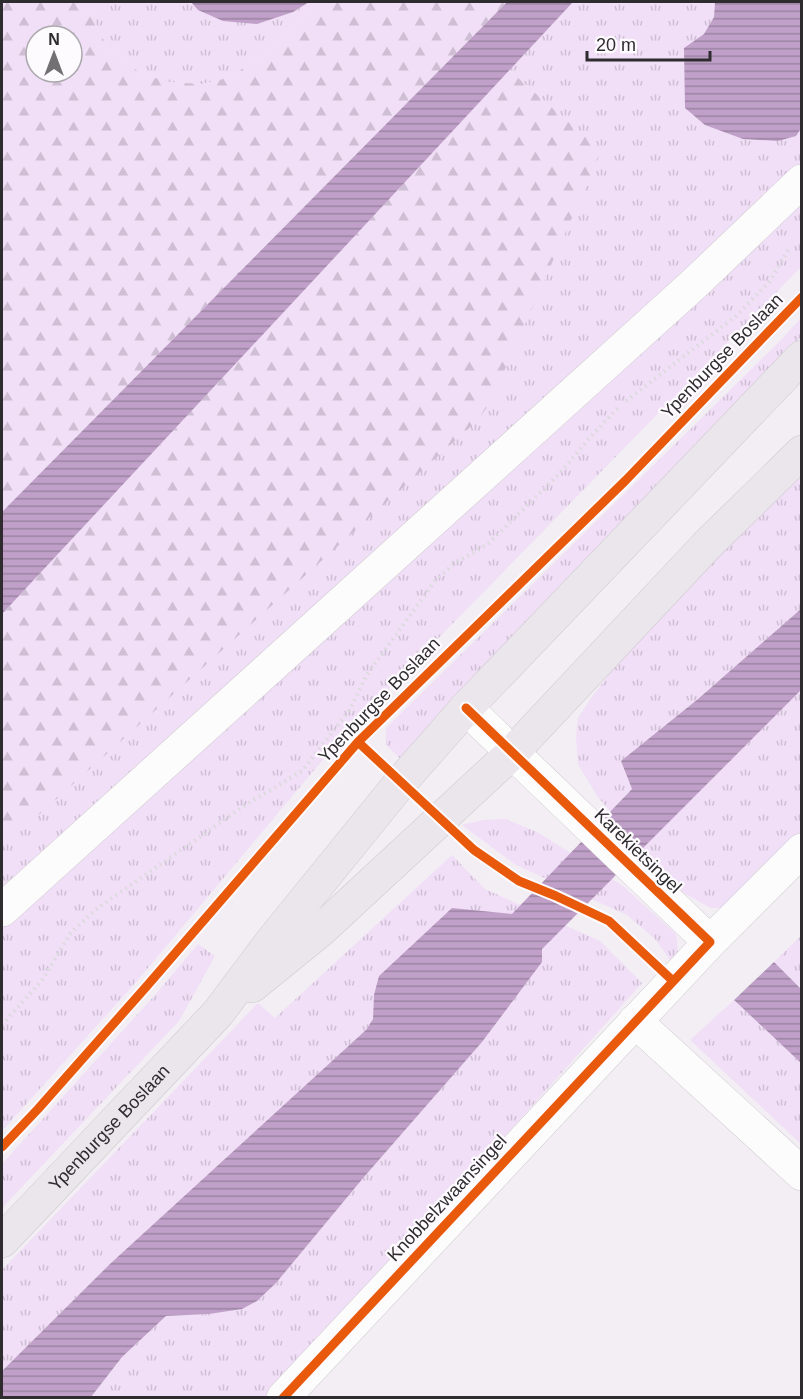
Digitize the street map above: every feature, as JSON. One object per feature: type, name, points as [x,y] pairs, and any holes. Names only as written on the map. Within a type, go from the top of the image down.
[{"type":"main road","name":"Ypenburgse Boslaan","points":[[2,1241],[218,1013],[272,941],[401,782],[466,708],[801,357]]},
{"type":"main road","name":"Ypenburgse Boslaan","points":[[218,1013],[315,936],[512,753],[706,546],[801,452]]},
{"type":"street","points":[[2,910],[677,299],[801,181]]},
{"type":"street","name":"Karekietsingel","points":[[466,708],[710,942]]},
{"type":"street","points":[[796,867],[710,942],[635,1021],[801,1174]]},
{"type":"street","name":"Knobbelzwaansingel","points":[[283,1398],[635,1021]]},
{"type":"path","points":[[2,1025],[43,979],[70,934],[95,910],[244,806],[302,771],[351,708],[366,676],[435,581],[454,564],[489,543],[558,475],[623,402],[736,316],[770,281],[792,243]]},
{"type":"green space","points":[[2,2],[83,2],[108,48],[139,72],[167,82],[202,84],[227,78],[252,63],[294,30],[318,2],[507,2],[2,512]]},
{"type":"green space","points":[[83,2],[191,2],[198,10],[293,12],[309,2],[318,2],[294,30],[252,63],[227,78],[202,84],[167,82],[139,72],[108,48]]},
{"type":"green space","points":[[573,2],[715,2],[714,17],[704,34],[684,48],[796,136],[801,127],[801,267],[341,738],[137,981],[2,1131],[2,822],[7,827],[599,150],[509,70]]},
{"type":"green space","points":[[509,70],[600,150],[490,403],[477,421],[32,821],[17,828],[9,827],[2,822],[2,614]]},
{"type":"green space","points":[[801,318],[801,337],[404,762],[386,745],[386,728]]},
{"type":"green space","points":[[801,466],[801,609],[698,699],[621,761],[632,789],[624,796],[660,830],[801,690],[801,836],[725,908],[711,908],[680,891],[597,796],[578,764],[576,736],[578,718],[651,619]]},
{"type":"green space","points":[[505,819],[537,832],[623,886],[676,934],[679,962],[671,961],[655,939],[627,915],[516,865],[462,825],[483,820]]},
{"type":"green space","points":[[452,855],[485,889],[600,941],[642,983],[294,1372],[267,1397],[91,1397],[122,1357],[166,1316],[209,1314],[257,1301],[276,1283],[364,1177],[482,1042],[374,995],[373,1019],[366,1030],[111,1263],[2,1371],[2,1270],[258,1003],[275,1018]]},
{"type":"green space","points":[[801,936],[801,989],[774,962]]},
{"type":"green space","points":[[198,944],[215,956],[179,1021],[2,1208],[2,1164],[155,995]]},
{"type":"green space","points":[[734,1000],[801,1063],[801,1144],[690,1040]]},
{"type":"shaded area","points":[[191,2],[309,2],[293,12],[257,24],[223,21],[198,10]]},
{"type":"shaded area","points":[[507,2],[573,2],[2,614],[2,512]]},
{"type":"shaded area","points":[[715,2],[801,2],[802,127],[796,136],[778,141],[743,139],[705,125],[685,108],[684,48],[704,34],[714,17]]},
{"type":"shaded area","points":[[801,609],[801,690],[542,949],[542,962],[482,1042],[364,1177],[276,1283],[257,1301],[242,1309],[209,1314],[166,1316],[122,1357],[91,1397],[2,1398],[2,1371],[111,1263],[366,1030],[373,1019],[374,995],[379,976],[452,908],[512,914],[632,789],[621,761],[698,699]]},
{"type":"shaded area","points":[[774,962],[801,989],[801,1063],[734,1000]]},
{"type":"cycle path","points":[[2,1147],[146,987],[358,742],[626,480],[802,297]]},
{"type":"cycle path","points":[[283,1398],[710,942],[466,708]]},
{"type":"cycle path","points":[[358,742],[474,850],[519,881],[609,921],[673,981]]}]
